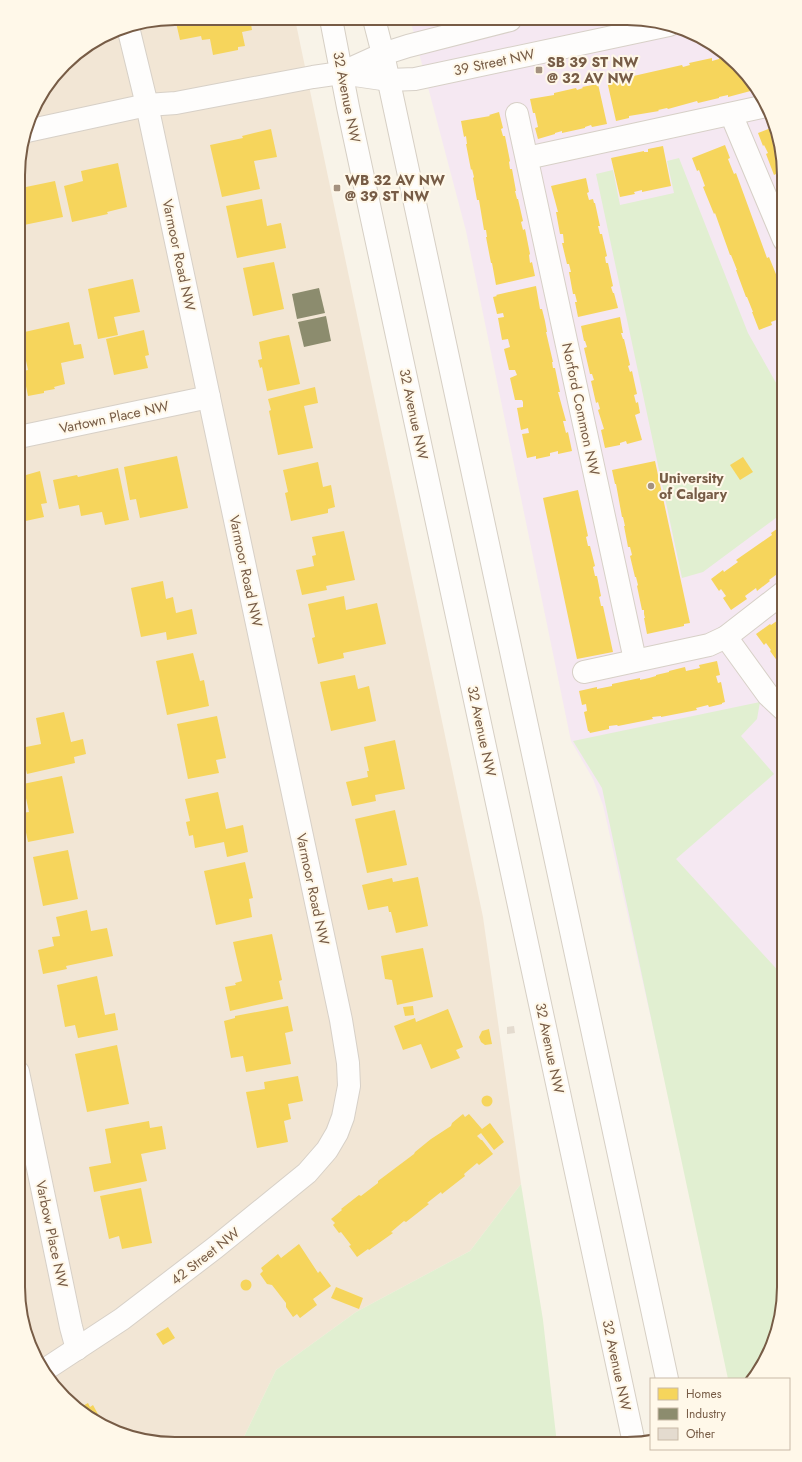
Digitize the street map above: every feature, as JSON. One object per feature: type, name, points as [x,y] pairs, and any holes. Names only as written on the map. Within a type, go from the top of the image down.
[{"type":"street","name":"32 Avenue NW","points":[[332,25],[341,73],[633,1437]]},
{"type":"street","points":[[376,25],[389,80],[667,1378]]},
{"type":"street","name":"39 Street NW","points":[[32,130],[147,105],[176,103],[341,73],[383,54],[408,46],[490,25]]},
{"type":"street","name":"39 Street NW","points":[[341,73],[389,80],[415,79],[655,28]]},
{"type":"street","name":"Varmoor Road NW","points":[[129,32],[147,105],[341,1020],[348,1063],[349,1086],[344,1117]]},
{"type":"street","points":[[527,158],[760,107]]},
{"type":"street","name":"Norford Common NW","points":[[517,114],[635,660]]},
{"type":"street","points":[[731,114],[777,223]]},
{"type":"street","name":"Vartown Place NW","points":[[25,436],[209,397]]},
{"type":"street","points":[[584,672],[709,645],[726,637],[777,597]]},
{"type":"street","points":[[726,637],[768,694],[777,703]]},
{"type":"street","name":"Varbow Place NW","points":[[25,1106],[77,1349]]},
{"type":"street","name":"42 Street NW","points":[[48,1367],[122,1319],[216,1247],[307,1173],[327,1150],[344,1117]]},
{"type":"shaded area","points":[[166,25],[296,25],[483,917],[521,1184],[470,1251],[356,1312],[276,1370],[244,1437],[166,1437],[136,1432],[118,1426],[100,1417],[76,1400],[62,1386],[45,1362],[36,1344],[30,1326],[25,1296],[26,156],[30,136],[36,118],[45,100],[62,76],[76,62],[100,45],[118,36],[136,30]]},
{"type":"shaded area","name":"University of Calgary","points":[[412,25],[636,25],[666,30],[684,36],[702,45],[726,62],[740,76],[752,92],[766,118],[772,136],[777,166],[777,1296],[772,1326],[766,1344],[750,1373],[717,1313],[603,805],[593,779],[571,741],[466,231]]},
{"type":"green space","points":[[679,158],[748,333],[777,385],[777,517],[703,572],[682,578],[596,174],[613,170],[620,205],[674,193],[667,161]]},
{"type":"green space","points":[[760,702],[757,719],[741,736],[774,774],[676,859],[777,969],[777,1296],[772,1326],[766,1344],[757,1362],[746,1378],[728,1378],[602,788],[573,741]]},
{"type":"green space","points":[[521,1184],[543,1320],[556,1437],[244,1437],[276,1370],[356,1312],[470,1251]]},
{"type":"building: Homes","points":[[177,25],[251,25],[252,30],[242,32],[245,46],[238,47],[238,50],[213,55],[210,39],[202,40],[201,36],[180,40]]},
{"type":"building: Homes","points":[[719,57],[740,76],[751,91],[728,97],[728,95],[698,103],[697,101],[668,109],[658,110],[659,111],[629,116],[629,118],[616,121],[607,81],[622,78],[622,80],[629,79],[629,77],[682,65],[683,67],[690,65],[689,63],[712,58],[712,61],[719,59]]},
{"type":"building: Homes","points":[[598,84],[607,124],[592,127],[591,125],[585,128],[562,133],[562,131],[538,139],[535,128],[538,127],[530,99],[554,95],[554,93],[576,88],[577,90],[583,88],[582,87]]},
{"type":"building: Homes","points":[[499,112],[503,128],[501,129],[503,136],[505,136],[510,169],[512,169],[515,191],[523,221],[521,222],[523,230],[525,229],[530,254],[530,263],[532,262],[535,276],[496,285],[486,237],[486,230],[484,230],[479,200],[477,200],[474,177],[472,169],[471,170],[466,144],[466,136],[464,137],[461,121],[490,116],[489,115]]},
{"type":"building: Homes","points":[[271,129],[277,157],[254,161],[260,189],[222,197],[210,145],[243,138],[242,136]]},
{"type":"building: Homes","points":[[770,129],[776,156],[777,177],[776,174],[774,175],[766,154],[768,153],[764,145],[763,146],[758,133]]},
{"type":"building: Homes","points":[[725,145],[730,158],[728,159],[734,174],[736,173],[767,258],[769,257],[777,277],[777,320],[771,322],[772,325],[759,330],[715,213],[714,214],[703,187],[705,186],[699,170],[697,171],[692,158]]},
{"type":"building: Homes","points":[[663,146],[671,186],[642,192],[642,190],[634,192],[635,194],[620,197],[611,158],[644,151],[648,152],[648,149]]},
{"type":"building: Homes","points":[[118,163],[127,207],[107,212],[108,214],[72,222],[64,186],[83,181],[81,171]]},
{"type":"building: Homes","points":[[586,178],[589,200],[593,199],[595,203],[600,226],[598,226],[600,234],[602,234],[607,256],[605,257],[606,263],[608,263],[613,286],[611,287],[618,308],[578,317],[575,302],[577,302],[575,294],[573,294],[569,272],[571,272],[569,264],[567,264],[562,243],[564,243],[563,234],[560,234],[556,212],[558,212],[551,186]]},
{"type":"building: Homes","points":[[55,181],[63,217],[25,225],[25,184],[26,187]]},
{"type":"building: Homes","points":[[262,199],[267,226],[281,223],[286,248],[237,258],[226,206]]},
{"type":"building: Homes","points":[[274,262],[284,309],[253,316],[243,268]]},
{"type":"building: Homes","points":[[133,279],[140,312],[114,317],[118,335],[98,339],[88,289]]},
{"type":"building: Homes","points":[[536,286],[540,309],[542,309],[545,321],[553,368],[555,368],[560,392],[558,392],[566,421],[563,421],[566,433],[568,432],[572,451],[558,454],[558,451],[550,453],[550,456],[536,459],[536,456],[527,458],[522,434],[529,433],[528,428],[521,430],[517,408],[523,407],[523,402],[522,400],[515,400],[510,378],[517,375],[515,370],[509,370],[504,349],[510,347],[508,339],[502,340],[498,318],[504,317],[503,313],[497,314],[493,297]]},
{"type":"building: Homes","points":[[620,317],[623,333],[621,333],[624,339],[630,365],[628,366],[630,372],[632,371],[637,394],[634,395],[636,403],[638,402],[640,413],[635,415],[642,440],[627,444],[626,441],[620,443],[620,445],[605,448],[601,430],[604,429],[598,410],[600,409],[598,402],[596,403],[591,381],[594,380],[592,374],[590,374],[584,348],[587,347],[584,341],[581,326]]},
{"type":"building: Homes","points":[[69,322],[74,345],[81,344],[84,358],[61,363],[65,384],[54,387],[55,389],[44,391],[44,393],[28,396],[25,381],[25,371],[28,370],[25,356],[25,332]]},
{"type":"building: Homes","points":[[144,330],[149,355],[145,356],[148,368],[114,375],[106,339]]},
{"type":"building: Homes","points":[[289,335],[300,384],[267,391],[262,367],[260,368],[258,360],[262,359],[259,342]]},
{"type":"building: Homes","points":[[315,387],[318,403],[304,406],[313,448],[278,455],[268,399]]},
{"type":"building: Homes","points":[[177,456],[188,508],[140,518],[136,499],[130,500],[124,467]]},
{"type":"building: Homes","points":[[743,457],[753,472],[740,480],[730,465]]},
{"type":"building: Homes","points":[[655,461],[690,623],[684,624],[684,626],[647,634],[644,610],[642,610],[638,585],[630,556],[632,555],[630,547],[628,547],[625,526],[612,470]]},
{"type":"building: Homes","points":[[318,462],[323,487],[331,485],[335,507],[328,509],[328,513],[291,521],[285,493],[288,492],[283,470]]},
{"type":"building: Homes","points":[[118,468],[129,520],[105,525],[102,512],[81,516],[79,505],[59,509],[53,480],[77,475],[78,477]]},
{"type":"building: Homes","points":[[40,471],[47,503],[41,504],[44,517],[25,521],[25,475]]},
{"type":"building: Homes","points":[[578,490],[588,536],[586,537],[595,566],[593,567],[595,576],[597,576],[601,596],[599,597],[601,606],[603,606],[613,652],[577,659],[543,498]]},
{"type":"building: Homes","points":[[777,529],[777,574],[757,591],[756,588],[745,596],[747,599],[731,610],[723,598],[726,596],[721,589],[719,591],[711,579],[723,570],[724,572],[738,562],[736,560],[772,535],[771,533]]},
{"type":"building: Homes","points":[[344,531],[355,580],[326,586],[327,590],[302,595],[296,570],[314,566],[312,556],[316,555],[312,537]]},
{"type":"building: Homes","points":[[163,581],[166,599],[173,597],[176,613],[192,609],[197,634],[167,640],[166,632],[141,637],[131,588]]},
{"type":"building: Homes","points":[[344,596],[346,610],[377,603],[386,644],[343,653],[344,658],[318,664],[312,638],[315,637],[308,604]]},
{"type":"building: Homes","points":[[777,621],[777,661],[766,643],[764,645],[756,634],[770,624],[771,625]]},
{"type":"building: Homes","points":[[193,653],[200,681],[204,680],[209,706],[167,715],[156,661]]},
{"type":"building: Homes","points":[[717,661],[720,675],[716,676],[718,683],[721,682],[725,702],[722,704],[709,707],[708,705],[696,708],[697,710],[661,717],[652,717],[653,719],[618,726],[609,726],[609,729],[590,733],[588,731],[584,712],[587,711],[586,704],[582,705],[579,691],[597,687],[597,689],[612,686],[612,684],[640,678],[640,680],[649,678],[685,667],[686,671],[700,668],[699,665]]},
{"type":"building: Homes","points":[[355,675],[358,689],[369,686],[376,721],[331,731],[320,682]]},
{"type":"building: Homes","points":[[64,712],[71,742],[83,739],[86,754],[74,757],[75,763],[27,774],[25,765],[25,747],[41,744],[36,718]]},
{"type":"building: Homes","points":[[217,716],[226,758],[216,760],[219,773],[188,779],[177,724]]},
{"type":"building: Homes","points":[[395,740],[405,789],[375,795],[376,801],[352,806],[346,782],[368,777],[367,771],[369,771],[364,747]]},
{"type":"building: Homes","points":[[62,776],[74,833],[28,842],[25,828],[25,813],[29,812],[25,793],[25,784]]},
{"type":"building: Homes","points":[[218,792],[226,829],[243,825],[248,852],[227,857],[224,842],[195,848],[193,835],[189,836],[186,822],[190,821],[185,799]]},
{"type":"building: Homes","points":[[395,810],[407,865],[367,873],[355,819]]},
{"type":"building: Homes","points":[[68,850],[78,899],[43,906],[33,857]]},
{"type":"building: Homes","points":[[245,862],[253,898],[249,899],[252,917],[216,925],[204,871]]},
{"type":"building: Homes","points":[[418,877],[428,926],[396,933],[388,906],[368,910],[362,885],[392,878],[393,882]]},
{"type":"building: Homes","points":[[87,910],[91,931],[107,928],[113,956],[66,966],[67,969],[43,974],[38,950],[54,946],[52,937],[60,936],[56,917]]},
{"type":"building: Homes","points":[[272,934],[282,980],[279,981],[283,999],[230,1011],[225,987],[236,985],[235,983],[242,981],[233,942]]},
{"type":"building: Homes","points":[[423,948],[433,997],[397,1005],[392,980],[385,979],[381,956]]},
{"type":"building: Homes","points":[[97,976],[105,1015],[115,1013],[118,1030],[78,1038],[75,1025],[65,1027],[57,985]]},
{"type":"building: Homes","points":[[288,1006],[293,1031],[285,1033],[291,1064],[246,1072],[243,1056],[231,1058],[224,1021],[235,1018],[235,1016]]},
{"type":"building: Homes","points":[[413,1006],[414,1015],[405,1016],[403,1007]]},
{"type":"building: Homes","points":[[448,1009],[463,1047],[456,1050],[460,1058],[431,1069],[421,1044],[403,1050],[394,1026],[415,1018],[416,1022]]},
{"type":"building: Homes","points":[[489,1029],[492,1044],[485,1045],[481,1042],[479,1037],[482,1031]]},
{"type":"building: Homes","points":[[117,1045],[129,1104],[87,1112],[75,1054]]},
{"type":"building: Homes","points":[[298,1076],[303,1101],[288,1104],[291,1119],[284,1121],[288,1142],[257,1148],[246,1092],[265,1089],[264,1082]]},
{"type":"building: Homes","points":[[485,1096],[489,1096],[491,1097],[491,1105],[485,1106],[482,1103],[482,1099]]},
{"type":"building: Homes","points":[[463,1114],[465,1117],[469,1114],[482,1129],[490,1123],[504,1142],[494,1150],[481,1133],[477,1136],[493,1154],[479,1165],[477,1163],[464,1174],[465,1176],[442,1194],[441,1192],[427,1203],[429,1204],[406,1222],[404,1221],[391,1232],[393,1233],[357,1257],[349,1246],[351,1245],[341,1232],[339,1233],[333,1225],[335,1223],[331,1219],[342,1210],[341,1209],[378,1183],[378,1181],[431,1139],[451,1126],[452,1123]]},
{"type":"building: Homes","points":[[149,1121],[150,1128],[162,1126],[166,1149],[141,1154],[147,1181],[94,1192],[89,1167],[111,1163],[105,1129]]},
{"type":"building: Homes","points":[[141,1188],[152,1243],[122,1249],[119,1236],[109,1239],[100,1196]]},
{"type":"building: Homes","points":[[299,1244],[318,1273],[320,1271],[331,1286],[313,1299],[317,1305],[300,1318],[297,1314],[293,1317],[286,1307],[286,1303],[272,1285],[267,1284],[260,1274],[263,1271],[261,1268],[278,1254],[281,1258]]},
{"type":"building: Homes","points":[[244,1280],[248,1280],[250,1281],[250,1289],[244,1290],[241,1287],[241,1283]]},
{"type":"building: Homes","points":[[336,1287],[363,1298],[359,1309],[331,1298]]},
{"type":"building: Homes","points":[[168,1327],[175,1338],[163,1345],[156,1334]]},
{"type":"building: Homes","points":[[88,1403],[90,1407],[93,1405],[99,1416],[92,1412],[83,1406]]},
{"type":"building: Industry","points":[[319,288],[325,313],[297,319],[292,294]]},
{"type":"building: Industry","points":[[326,316],[331,341],[304,347],[298,322]]},
{"type":"building: Other","points":[[514,1026],[515,1033],[507,1034],[507,1027]]},
{"type":"place","name":"SB 39 ST NW @ 32 AV NW","points":[[539,70]]},
{"type":"place","name":"WB 32 AV NW @ 39 ST NW","points":[[337,188]]},
{"type":"place","name":"University of Calgary","points":[[651,486]]}]
